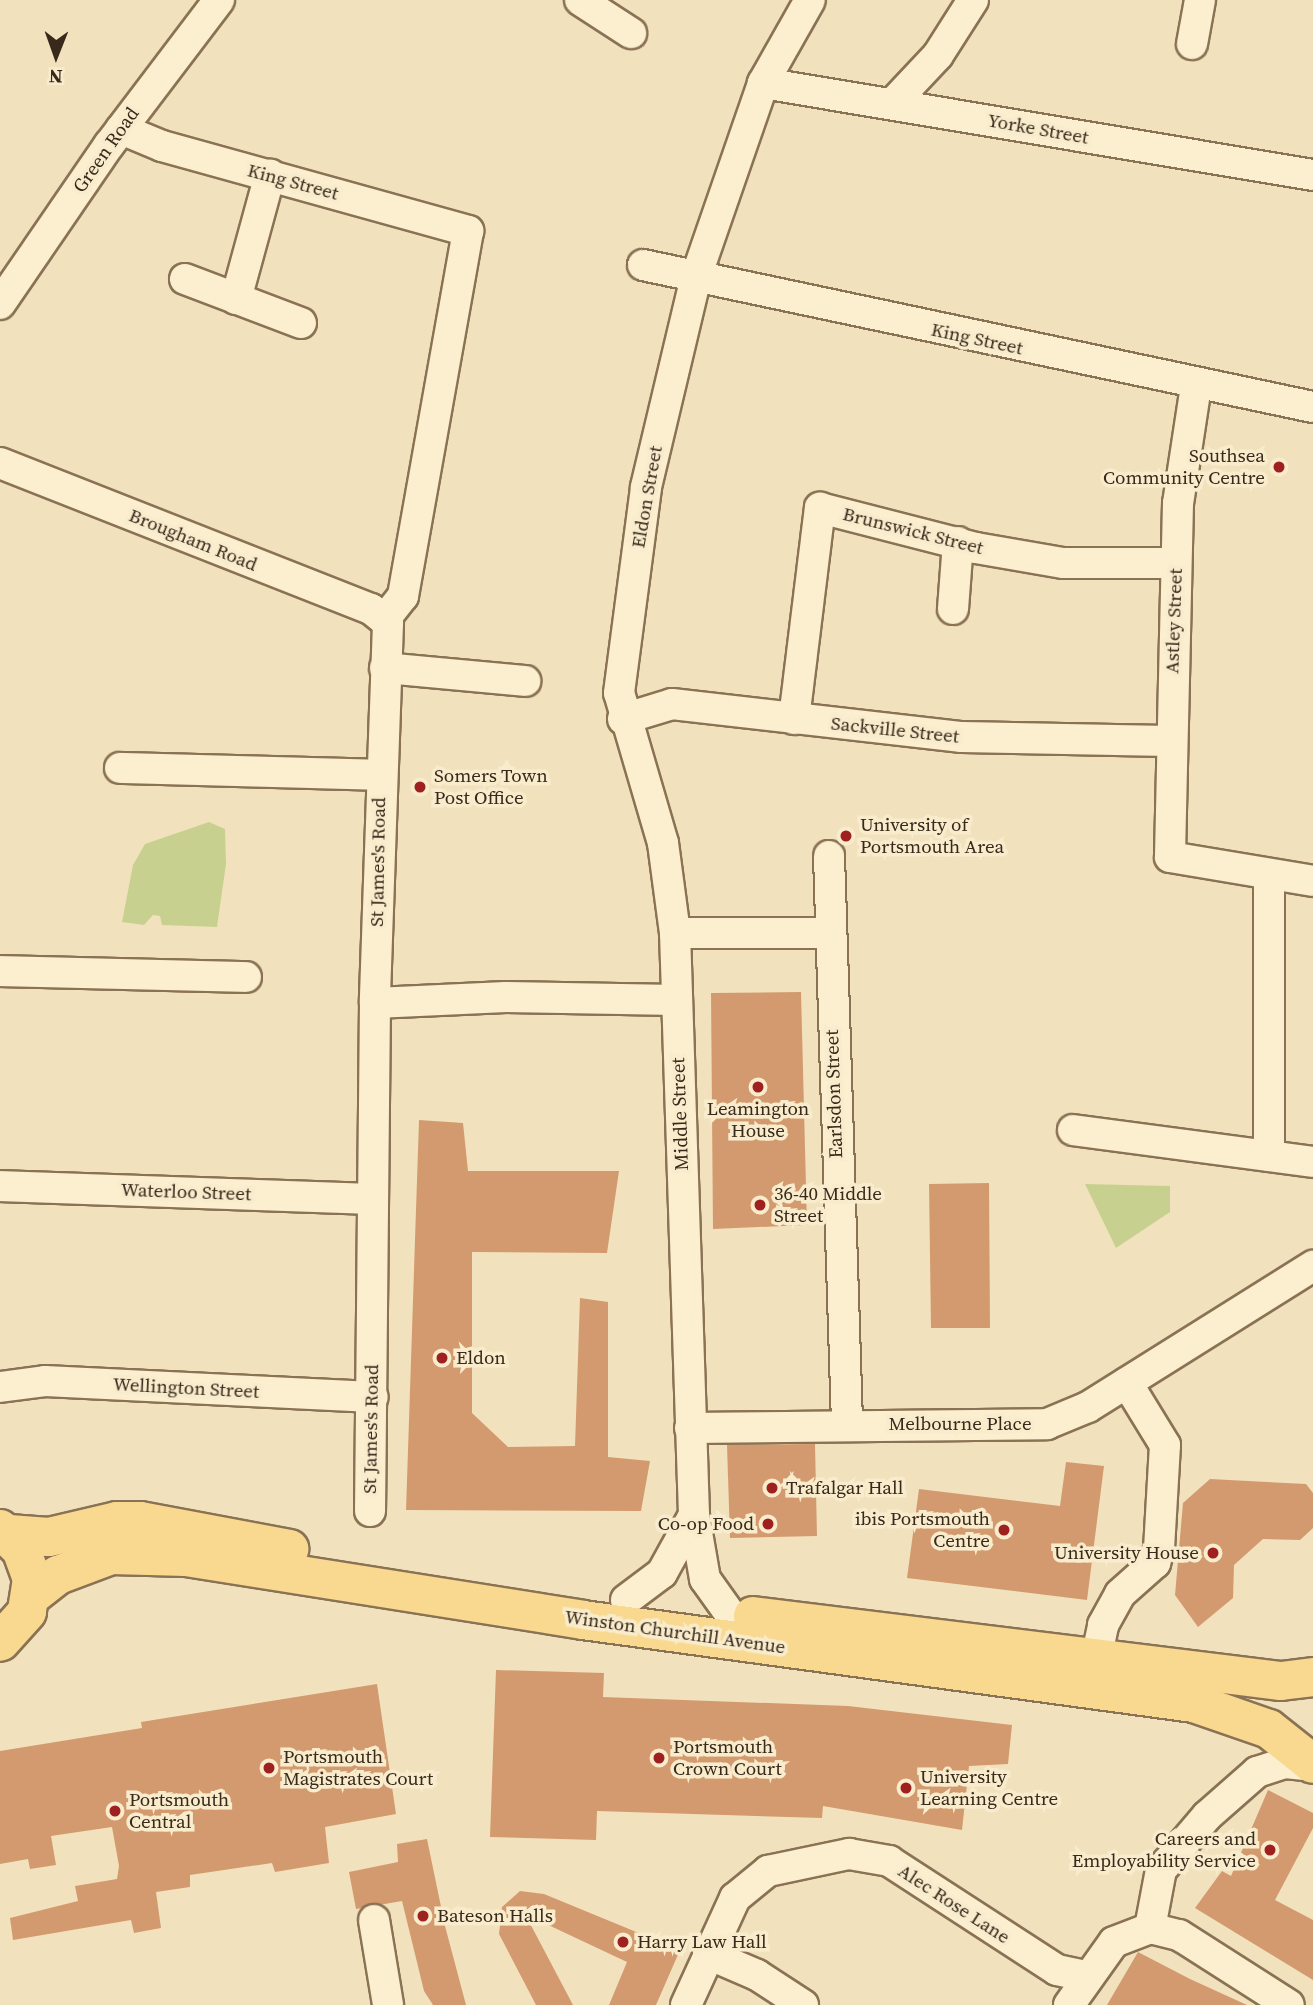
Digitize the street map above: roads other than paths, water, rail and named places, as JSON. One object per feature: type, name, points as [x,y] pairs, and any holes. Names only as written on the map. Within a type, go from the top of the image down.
[{"type":"main road","name":"Winston Churchill Avenue","points":[[5,1532],[49,1537],[117,1521],[168,1523],[273,1546],[730,1614],[1281,1681],[1313,1677]]},
{"type":"main road","points":[[0,1642],[17,1628],[31,1596],[21,1549],[5,1532]]},
{"type":"main road","name":"Winston Churchill Avenue","points":[[31,1596],[58,1575],[111,1555],[186,1557],[583,1620],[1194,1703],[1269,1729],[1313,1765]]},
{"type":"street","name":"Green Road","points":[[0,304],[121,129],[219,0]]},
{"type":"street","name":"Eldon Street","points":[[623,719],[619,693],[646,487],[696,277],[763,83],[810,0]]},
{"type":"street","points":[[892,104],[938,55],[974,0]]},
{"type":"street","points":[[1192,44],[1200,0]]},
{"type":"street","points":[[583,1],[631,33]]},
{"type":"street","name":"Yorke Street","points":[[763,83],[1313,175]]},
{"type":"street","name":"King Street","points":[[121,129],[162,146],[467,229],[460,295],[403,596],[385,619]]},
{"type":"street","points":[[236,299],[270,175]]},
{"type":"street","name":"King Street","points":[[643,265],[1196,386],[1313,407]]},
{"type":"street","points":[[185,279],[301,323]]},
{"type":"street","name":"Astley Street","points":[[1196,386],[1178,503],[1170,741],[1170,857],[1269,875]]},
{"type":"street","name":"Brougham Road","points":[[0,463],[385,619]]},
{"type":"street","name":"Brunswick Street","points":[[794,719],[820,508],[958,542],[1063,564],[1175,563]]},
{"type":"street","points":[[953,609],[958,542]]},
{"type":"street","name":"St James's Road","points":[[370,1511],[373,1396],[372,1199],[380,775],[385,668],[390,635],[385,619]]},
{"type":"street","points":[[385,668],[525,681]]},
{"type":"street","name":"Sackville Street","points":[[623,719],[671,704],[962,737],[1170,741]]},
{"type":"street","name":"Middle Street","points":[[623,719],[663,843],[675,933],[694,1515],[705,1579],[730,1614]]},
{"type":"street","points":[[120,768],[380,775]]},
{"type":"street","name":"Earlsdon Street","points":[[828,856],[828,933],[847,1422]]},
{"type":"street","points":[[1269,1156],[1269,875],[1313,881]]},
{"type":"street","points":[[675,933],[828,933]]},
{"type":"street","points":[[0,971],[246,977]]},
{"type":"street","points":[[375,1003],[506,997],[677,1000]]},
{"type":"street","points":[[1073,1130],[1313,1162]]},
{"type":"street","name":"Waterloo Street","points":[[0,1186],[372,1199]]},
{"type":"street","name":"Melbourne Place","points":[[690,1427],[847,1422],[1038,1425],[1074,1415],[1313,1266]]},
{"type":"street","name":"Wellington Street","points":[[0,1387],[45,1381],[373,1396]]},
{"type":"street","points":[[1096,1659],[1102,1625],[1120,1594],[1155,1563],[1159,1549],[1165,1445],[1127,1383]]},
{"type":"street","points":[[626,1600],[662,1573],[694,1515]]},
{"type":"street","points":[[1150,1928],[1161,1870],[1206,1816],[1257,1772],[1285,1763],[1313,1765]]},
{"type":"street","name":"Alec Rose Lane","points":[[686,2005],[735,1898],[768,1871],[849,1854],[889,1861],[1057,1970],[1086,1976]]},
{"type":"street","points":[[374,1920],[388,2005]]},
{"type":"street","points":[[1069,2005],[1086,1976],[1114,1941],[1150,1928],[1179,1935],[1289,2005]]},
{"type":"street","points":[[708,1954],[757,1975],[803,2005]]},
{"type":"place","name":"Southsea Community Centre","points":[[1279,467]]},
{"type":"place","name":"Somers Town Post Office","points":[[420,787]]},
{"type":"place","name":"University of Portsmouth Area","points":[[846,836]]},
{"type":"place","name":"Leamington House","points":[[758,1087]]},
{"type":"place","name":"36-40 Middle Street","points":[[760,1205]]},
{"type":"place","name":"Eldon","points":[[442,1358]]},
{"type":"place","name":"Trafalgar Hall","points":[[772,1488]]},
{"type":"place","name":"Co-op Food","points":[[768,1524]]},
{"type":"place","name":"ibis Portsmouth Centre","points":[[1004,1530]]},
{"type":"place","name":"University House","points":[[1213,1553]]},
{"type":"place","name":"Portsmouth Crown Court","points":[[659,1758]]},
{"type":"place","name":"Portsmouth Magistrates Court","points":[[269,1768]]},
{"type":"place","name":"University Learning Centre","points":[[906,1788]]},
{"type":"place","name":"Portsmouth Central","points":[[115,1811]]},
{"type":"place","name":"Careers and Employability Service","points":[[1270,1850]]},
{"type":"place","name":"Bateson Halls","points":[[423,1916]]},
{"type":"place","name":"Harry Law Hall","points":[[623,1942]]}]
